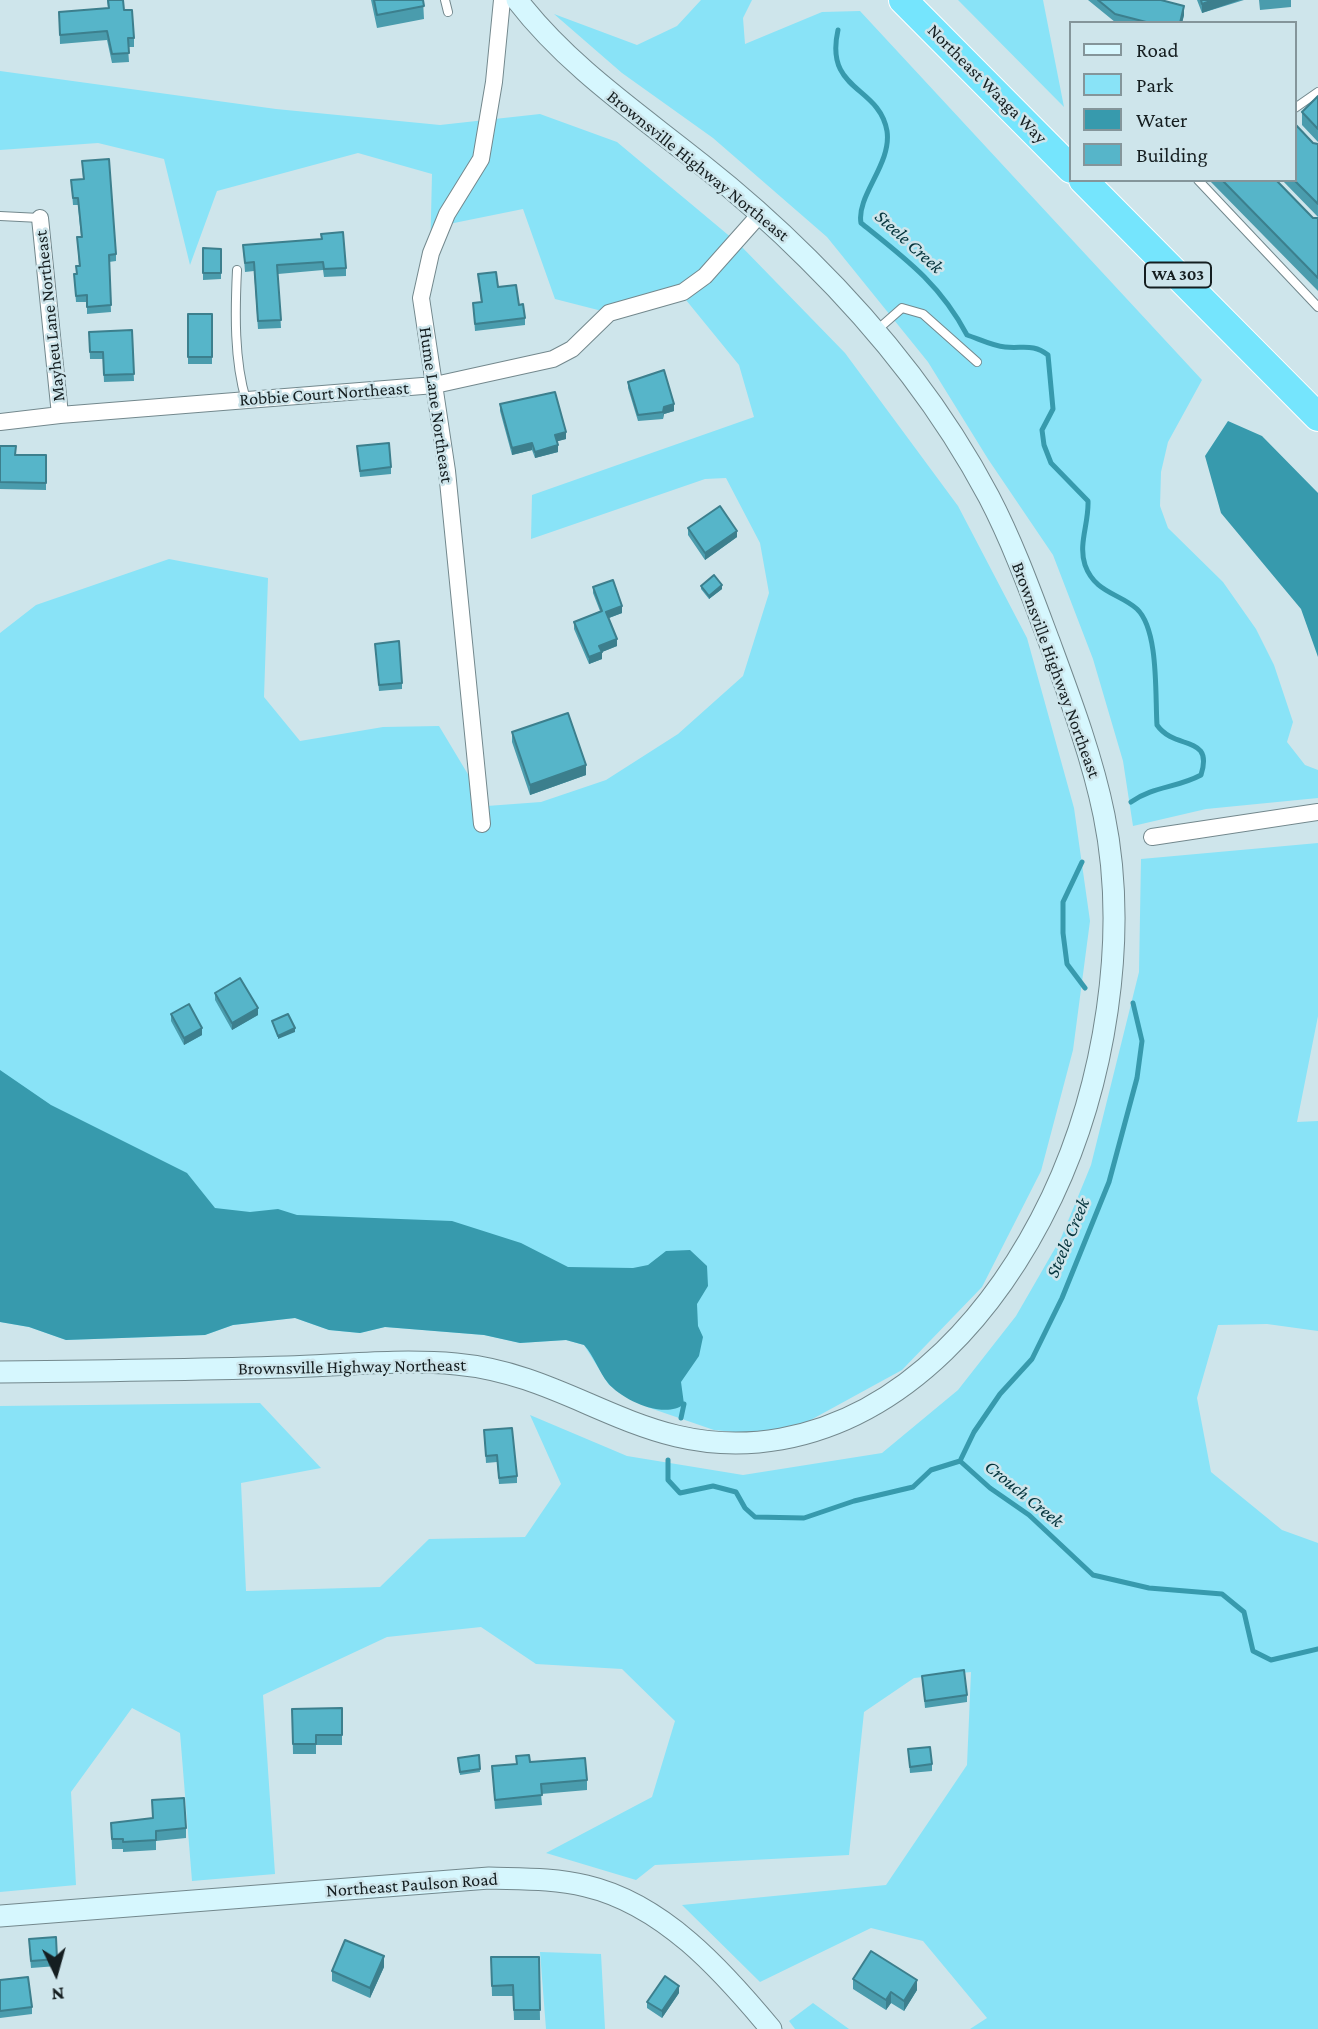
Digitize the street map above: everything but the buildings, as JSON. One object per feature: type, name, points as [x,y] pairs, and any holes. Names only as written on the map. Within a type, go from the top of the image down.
[{"type":"highway","name":"Northeast Waaga Way","points":[[903,0],[1070,168]]},
{"type":"highway","name":"WA 303","points":[[1085,182],[1318,416]]},
{"type":"main road","name":"Brownsville Highway Northeast","points":[[0,1372],[450,1363],[533,1380],[614,1417],[669,1436],[703,1443],[738,1444],[793,1437],[858,1414],[927,1367],[980,1314],[1018,1263],[1067,1164],[1087,1103],[1107,1001],[1114,910],[1112,861],[1105,818],[1086,745],[1005,531],[957,444],[875,331],[816,266],[761,213],[596,82],[551,41],[517,0]]},
{"type":"main road","name":"Northeast Paulson Road","points":[[0,1916],[489,1878],[568,1882],[608,1893],[664,1923],[721,1972],[771,2029]]},
{"type":"street","name":"Hume Lane Northeast","points":[[482,824],[447,471],[421,298],[431,253],[447,214],[481,159],[494,82],[502,0]]},
{"type":"street","name":"Robbie Court Northeast","points":[[0,422],[435,385],[553,359],[572,349],[609,313],[627,306],[671,298],[683,292],[705,276],[761,213]]},
{"type":"street","name":"Mayheu Lane Northeast","points":[[40,218],[61,415]]},
{"type":"street","points":[[1152,837],[1318,812]]},
{"type":"lane","points":[[444,0],[448,12]]},
{"type":"lane","points":[[1297,107],[1318,92]]},
{"type":"lane","points":[[1200,182],[1318,307]]},
{"type":"lane","points":[[0,216],[40,218]]},
{"type":"lane","points":[[237,270],[235,306],[242,385],[246,400]]},
{"type":"lane","points":[[875,331],[902,308],[923,314],[977,362]]},
{"type":"green space","points":[[701,0],[752,0],[743,18],[745,44],[822,12],[860,11],[1202,380],[1168,442],[1161,472],[1160,506],[1168,528],[1223,582],[1256,629],[1274,665],[1293,722],[1287,742],[1305,765],[1318,770],[1318,798],[1206,809],[1133,826],[1123,761],[1093,659],[1053,555],[988,459],[928,362],[827,237],[713,138],[622,73],[554,14],[637,45],[677,26]]},
{"type":"green space","points":[[958,0],[1043,0],[1064,107]]},
{"type":"green space","points":[[0,71],[276,109],[440,125],[540,114],[617,142],[739,244],[845,353],[958,506],[1027,638],[1074,808],[1090,921],[1073,1050],[1041,1171],[982,1287],[902,1370],[796,1428],[744,1433],[714,1430],[647,1407],[609,1385],[584,1345],[566,1340],[520,1343],[484,1335],[385,1327],[360,1333],[329,1330],[295,1318],[233,1325],[205,1335],[66,1340],[29,1327],[0,1322],[0,633],[36,605],[169,559],[268,578],[264,697],[300,741],[383,727],[439,726],[487,806],[541,802],[606,780],[678,734],[743,676],[769,593],[760,543],[726,478],[705,479],[531,539],[532,495],[754,417],[739,365],[686,300],[602,311],[555,299],[523,209],[449,224],[430,259],[432,174],[358,153],[217,191],[190,265],[164,159],[98,143],[0,150]]},
{"type":"green space","points":[[1318,843],[1318,1016],[1297,1122],[1318,1121],[1318,1331],[1267,1324],[1218,1325],[1197,1398],[1211,1472],[1282,1530],[1318,1543],[1318,2029],[970,2029],[987,2018],[923,1941],[871,1928],[760,1982],[682,1905],[886,1885],[967,1765],[971,1672],[914,1678],[864,1712],[849,1855],[655,1865],[636,1880],[546,1853],[652,1797],[675,1721],[622,1669],[536,1664],[481,1627],[387,1637],[263,1695],[275,1874],[192,1881],[180,1733],[132,1708],[71,1792],[76,1885],[0,1892],[0,1406],[260,1403],[321,1468],[241,1483],[246,1591],[380,1587],[429,1539],[525,1537],[561,1484],[530,1415],[627,1456],[743,1475],[882,1453],[958,1390],[1016,1316],[1061,1238],[1091,1165],[1139,972],[1141,859]]},
{"type":"green space","points":[[540,1952],[601,1954],[605,2029],[546,2029]]},
{"type":"green space","points":[[813,2003],[849,2029],[795,2029],[789,2021]]},
{"type":"water","points":[[1228,421],[1262,436],[1318,493],[1318,657],[1301,609],[1221,513],[1205,456]]},
{"type":"water","points":[[0,1070],[51,1105],[187,1173],[215,1208],[250,1212],[278,1209],[297,1215],[452,1221],[521,1243],[568,1267],[633,1268],[648,1265],[666,1251],[690,1250],[707,1266],[708,1286],[697,1304],[698,1326],[703,1337],[699,1356],[681,1382],[684,1404],[666,1410],[655,1409],[623,1396],[608,1383],[584,1345],[566,1340],[520,1343],[484,1335],[385,1327],[360,1333],[329,1330],[295,1318],[233,1325],[205,1335],[66,1340],[29,1327],[0,1322]]},
{"type":"waterway","name":"Steele Creek","points":[[838,30],[836,50],[839,65],[845,77],[874,105],[882,116],[887,131],[884,156],[864,202],[861,223],[921,273],[957,317],[967,335],[1000,346],[1037,349],[1048,355],[1053,409],[1042,430],[1044,445],[1051,463],[1088,501],[1083,541],[1085,565],[1101,587],[1137,609],[1144,619],[1152,647],[1157,725],[1173,738],[1198,748],[1202,754],[1204,762],[1201,775],[1148,793],[1131,802]]},
{"type":"waterway","name":"Steele Creek","points":[[1082,862],[1063,902],[1063,933],[1067,964],[1085,988]]},
{"type":"waterway","name":"Steele Creek","points":[[960,1461],[974,1432],[1000,1394],[1032,1359],[1062,1298],[1109,1182],[1137,1078],[1142,1041],[1133,1003]]},
{"type":"waterway","name":"Crouch Creek","points":[[681,1418],[684,1404]]},
{"type":"waterway","name":"Crouch Creek","points":[[668,1460],[668,1480],[680,1493],[713,1486],[736,1492],[745,1508],[755,1517],[804,1518],[854,1501],[913,1487],[931,1470],[960,1461]]},
{"type":"waterway","name":"Crouch Creek","points":[[960,1461],[990,1488],[1029,1515],[1093,1575],[1149,1588],[1222,1594],[1244,1612],[1253,1651],[1271,1660],[1318,1649]]}]
